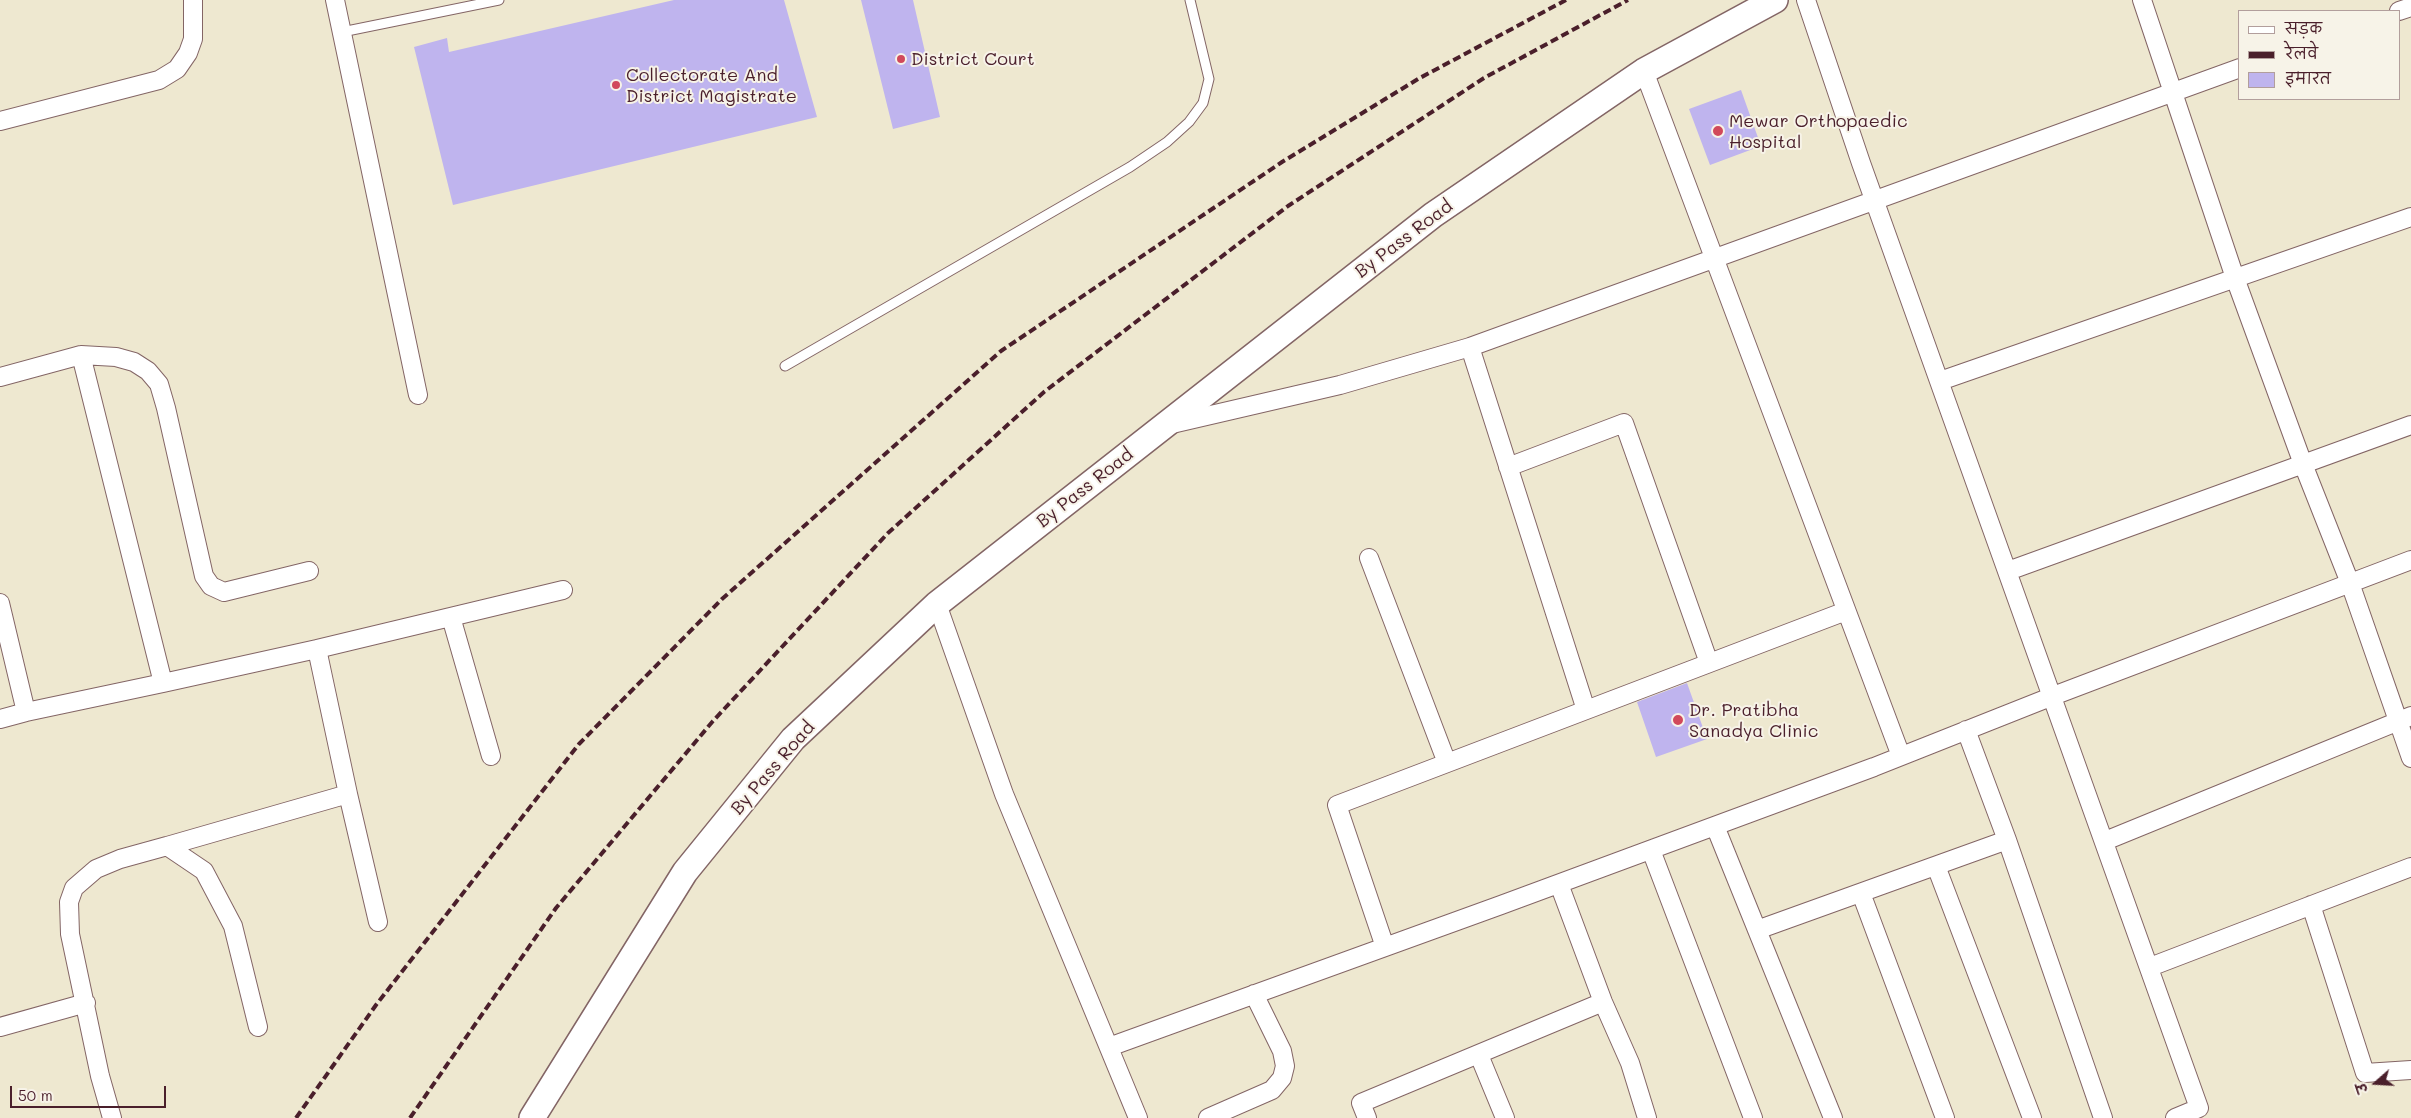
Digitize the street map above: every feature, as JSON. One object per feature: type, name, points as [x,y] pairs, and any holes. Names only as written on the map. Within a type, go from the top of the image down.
[{"type":"street","points":[[0,121],[159,80],[177,69],[188,53],[193,39],[193,0]]},
{"type":"street","points":[[335,0],[418,395]]},
{"type":"street","name":"By Pass Road","points":[[532,1118],[685,872],[793,739],[937,604],[1433,215],[1644,71],[1774,0]]},
{"type":"street","points":[[1806,0],[1874,199],[2054,696],[2199,1108],[2175,1118]]},
{"type":"street","points":[[2142,0],[2171,92],[2235,278],[2303,464],[2404,719],[2411,758]]},
{"type":"street","points":[[1164,426],[1340,385],[1470,347],[1874,199],[2238,69]]},
{"type":"street","points":[[1644,71],[1901,756]]},
{"type":"street","points":[[1940,382],[2411,217]]},
{"type":"street","points":[[1470,347],[1586,710]]},
{"type":"street","points":[[0,378],[80,356],[116,357],[134,362],[148,371],[159,384],[204,576],[211,586],[224,592],[308,571]]},
{"type":"street","points":[[80,356],[163,684]]},
{"type":"street","points":[[1508,467],[1624,423],[1709,663]]},
{"type":"street","points":[[2008,571],[2411,426]]},
{"type":"street","points":[[1369,558],[1447,763]]},
{"type":"street","points":[[1109,1047],[1651,850],[2411,560]]},
{"type":"street","points":[[0,719],[317,649],[563,590]]},
{"type":"street","points":[[0,603],[26,712]]},
{"type":"street","points":[[937,604],[1004,794],[1138,1118]]},
{"type":"street","points":[[1385,947],[1337,805],[1846,611]]},
{"type":"street","points":[[451,617],[491,756]]},
{"type":"street","points":[[317,649],[378,922]]},
{"type":"street","points":[[2105,841],[2404,719]]},
{"type":"street","points":[[1966,730],[2007,840],[2103,1118]]},
{"type":"street","points":[[112,1118],[100,1076],[70,934],[69,902],[74,888],[96,869],[120,858],[348,794]]},
{"type":"street","points":[[1715,826],[1833,1118]]},
{"type":"street","points":[[1757,930],[2007,840]]},
{"type":"street","points":[[167,846],[204,871],[234,926],[258,1027]]},
{"type":"street","points":[[1651,850],[1753,1118]]},
{"type":"street","points":[[1936,866],[2032,1118]]},
{"type":"street","points":[[2150,967],[2411,867]]},
{"type":"street","points":[[1559,884],[1603,1002],[1630,1063],[1647,1118]]},
{"type":"street","points":[[1861,893],[1945,1118]]},
{"type":"street","points":[[2311,905],[2365,1072],[2411,1070]]},
{"type":"street","points":[[1208,1118],[1272,1090],[1282,1078],[1285,1066],[1282,1051],[1254,994]]},
{"type":"street","points":[[1367,1118],[1361,1104],[1603,1002]]},
{"type":"street","points":[[0,1027],[86,1003]]},
{"type":"street","points":[[1479,1055],[1504,1118]]},
{"type":"lane","points":[[342,32],[499,0]]},
{"type":"lane","points":[[784,366],[1130,167],[1167,142],[1189,122],[1203,104],[1208,79],[1190,0]]},
{"type":"building","name":"Collectorate And District Magistrate","points":[[674,0],[784,0],[817,117],[453,205],[414,47],[447,38],[449,52]]},
{"type":"building","name":"District Court","points":[[861,0],[913,0],[940,117],[893,129]]},
{"type":"building","points":[[1741,90],[1761,146],[1710,165],[1689,109]]},
{"type":"building","points":[[1687,683],[1707,739],[1656,757],[1637,702]]},
{"type":"railway","points":[[296,1118],[376,1005],[579,744],[722,599],[1001,351],[1282,162],[1418,79],[1566,0]]},
{"type":"railway","points":[[410,1118],[556,908],[713,721],[888,533],[1044,392],[1288,206],[1484,78],[1628,0]]},
{"type":"place","name":"District Court","points":[[901,59]]},
{"type":"place","name":"Collectorate And District Magistrate","points":[[616,85]]},
{"type":"place","name":"Mewar Orthopaedic Hospital","points":[[1718,131]]},
{"type":"place","name":"Dr. Pratibha Sanadya Clinic","points":[[1678,720]]}]
